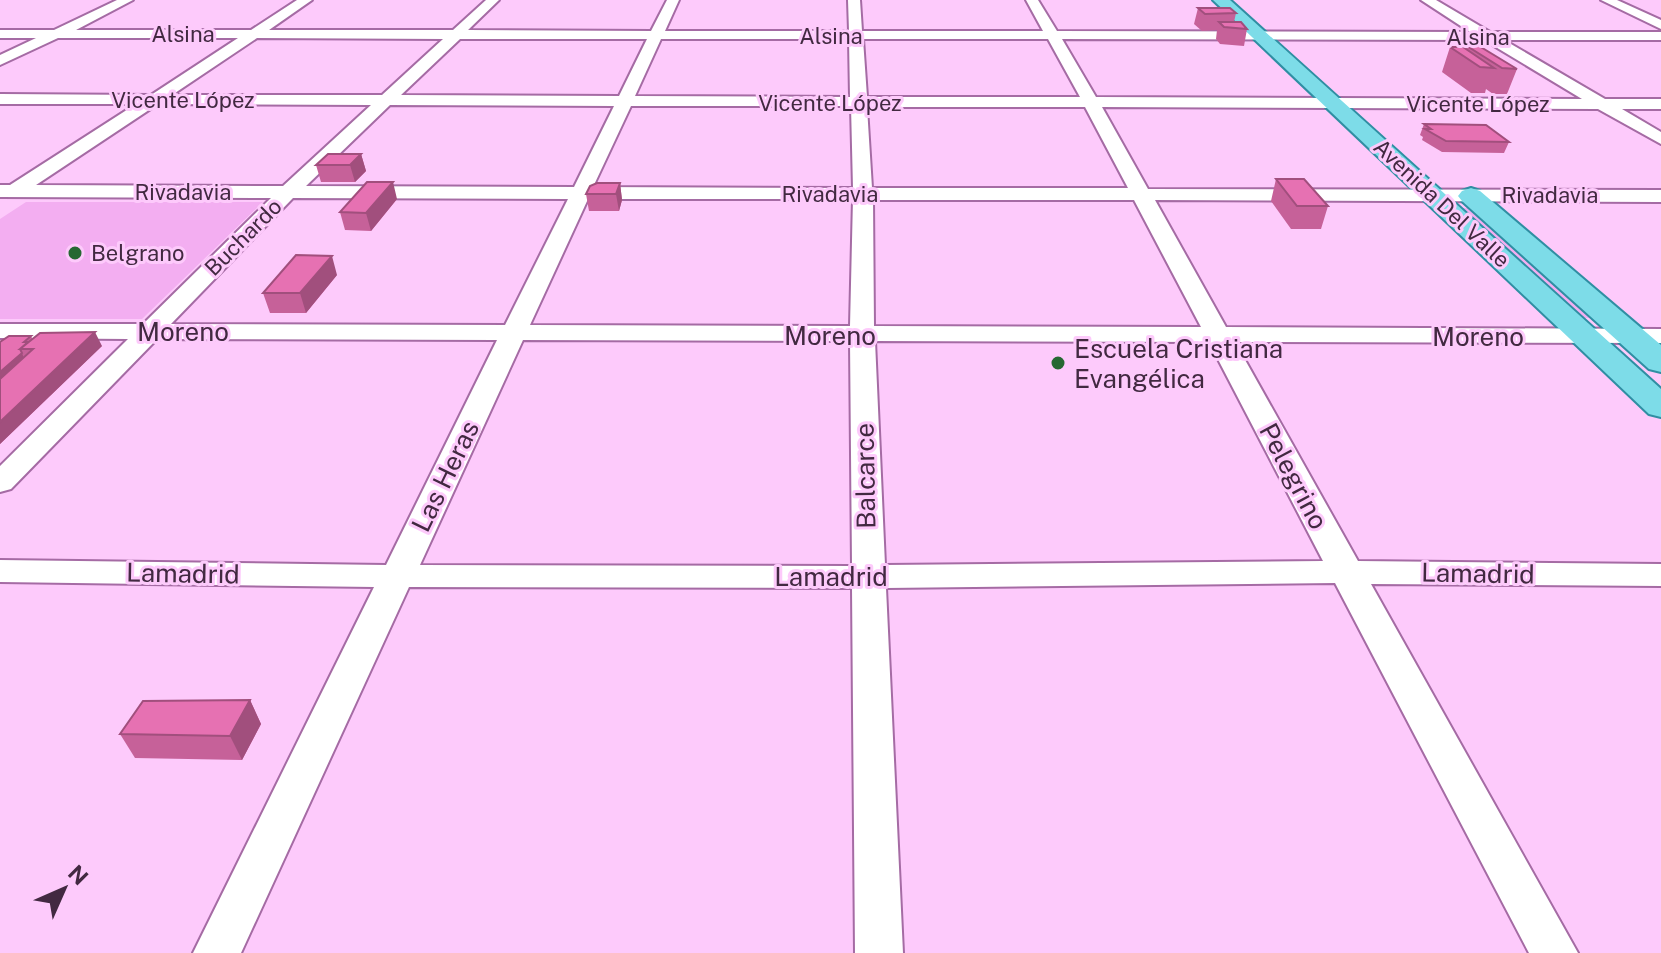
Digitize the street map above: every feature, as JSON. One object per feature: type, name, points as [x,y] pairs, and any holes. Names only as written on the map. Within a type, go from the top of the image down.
[{"type":"main road","name":"Avenida Del Valle","points":[[1221,0],[1262,37],[1341,95],[1440,185],[1587,337],[1661,407]]},
{"type":"main road","points":[[1245,0],[1311,56]]},
{"type":"main road","name":"Avenida Del Valle","points":[[1341,95],[1368,104],[1391,125]]},
{"type":"main road","name":"Avenida Del Valle","points":[[1440,185],[1470,195],[1647,336],[1661,362]]},
{"type":"street","points":[[0,61],[113,0]]},
{"type":"street","points":[[0,53],[127,0]]},
{"type":"street","points":[[5,194],[156,101],[306,0]]},
{"type":"street","name":"Buchardo","points":[[0,483],[287,193],[493,0]]},
{"type":"street","name":"Las Heras","points":[[217,953],[673,0]]},
{"type":"street","name":"Balcarce","points":[[854,0],[863,194],[862,336],[879,953]]},
{"type":"street","name":"Pelegrino","points":[[1032,0],[1219,335],[1344,572],[1554,953]]},
{"type":"street","points":[[1427,0],[1661,139]]},
{"type":"street","points":[[1607,0],[1661,25]]},
{"type":"street","name":"Alsina","points":[[0,34],[1661,36]]},
{"type":"street","name":"Vicente López","points":[[0,99],[1092,104],[1341,95]]},
{"type":"street","name":"Vicente López","points":[[1368,104],[1661,104]]},
{"type":"street","name":"Rivadavia","points":[[5,194],[1141,194],[1440,185]]},
{"type":"street","name":"Rivadavia","points":[[1470,195],[1661,196]]},
{"type":"street","name":"Moreno","points":[[0,331],[1647,336]]},
{"type":"street","name":"Lamadrid","points":[[0,571],[397,576],[868,577],[1344,572],[1661,575]]},
{"type":"shaded area","points":[[26,202],[263,202],[142,319],[0,319],[0,219]]},
{"type":"shaded area","points":[[1462,208],[1467,208],[1592,318],[1585,318]]},
{"type":"building","points":[[1198,8],[1230,8],[1236,13],[1205,14]]},
{"type":"building","points":[[1219,22],[1241,22],[1247,29],[1224,27]]},
{"type":"building","points":[[1467,46],[1479,46],[1517,69],[1502,68]]},
{"type":"building","points":[[1450,47],[1463,47],[1494,68],[1480,67]]},
{"type":"building","points":[[1424,124],[1486,125],[1509,142],[1446,141],[1425,129],[1431,129]]},
{"type":"building","points":[[328,154],[361,154],[350,165],[316,165]]},
{"type":"building","points":[[1276,179],[1304,179],[1328,206],[1297,206]]},
{"type":"building","points":[[367,182],[393,182],[366,213],[340,212]]},
{"type":"building","points":[[620,183],[616,194],[586,194],[590,186]]},
{"type":"building","points":[[296,255],[332,256],[300,293],[263,293]]},
{"type":"building","points":[[95,332],[0,422],[0,379],[33,349],[20,349],[40,333]]},
{"type":"building","points":[[9,336],[31,336],[20,349],[22,353],[0,372],[0,342]]},
{"type":"building","points":[[250,700],[230,736],[120,734],[143,701]]},
{"type":"place","name":"Belgrano","points":[[75,253]]},
{"type":"place","name":"Escuela Cristiana Evangélica","points":[[1058,363]]}]
